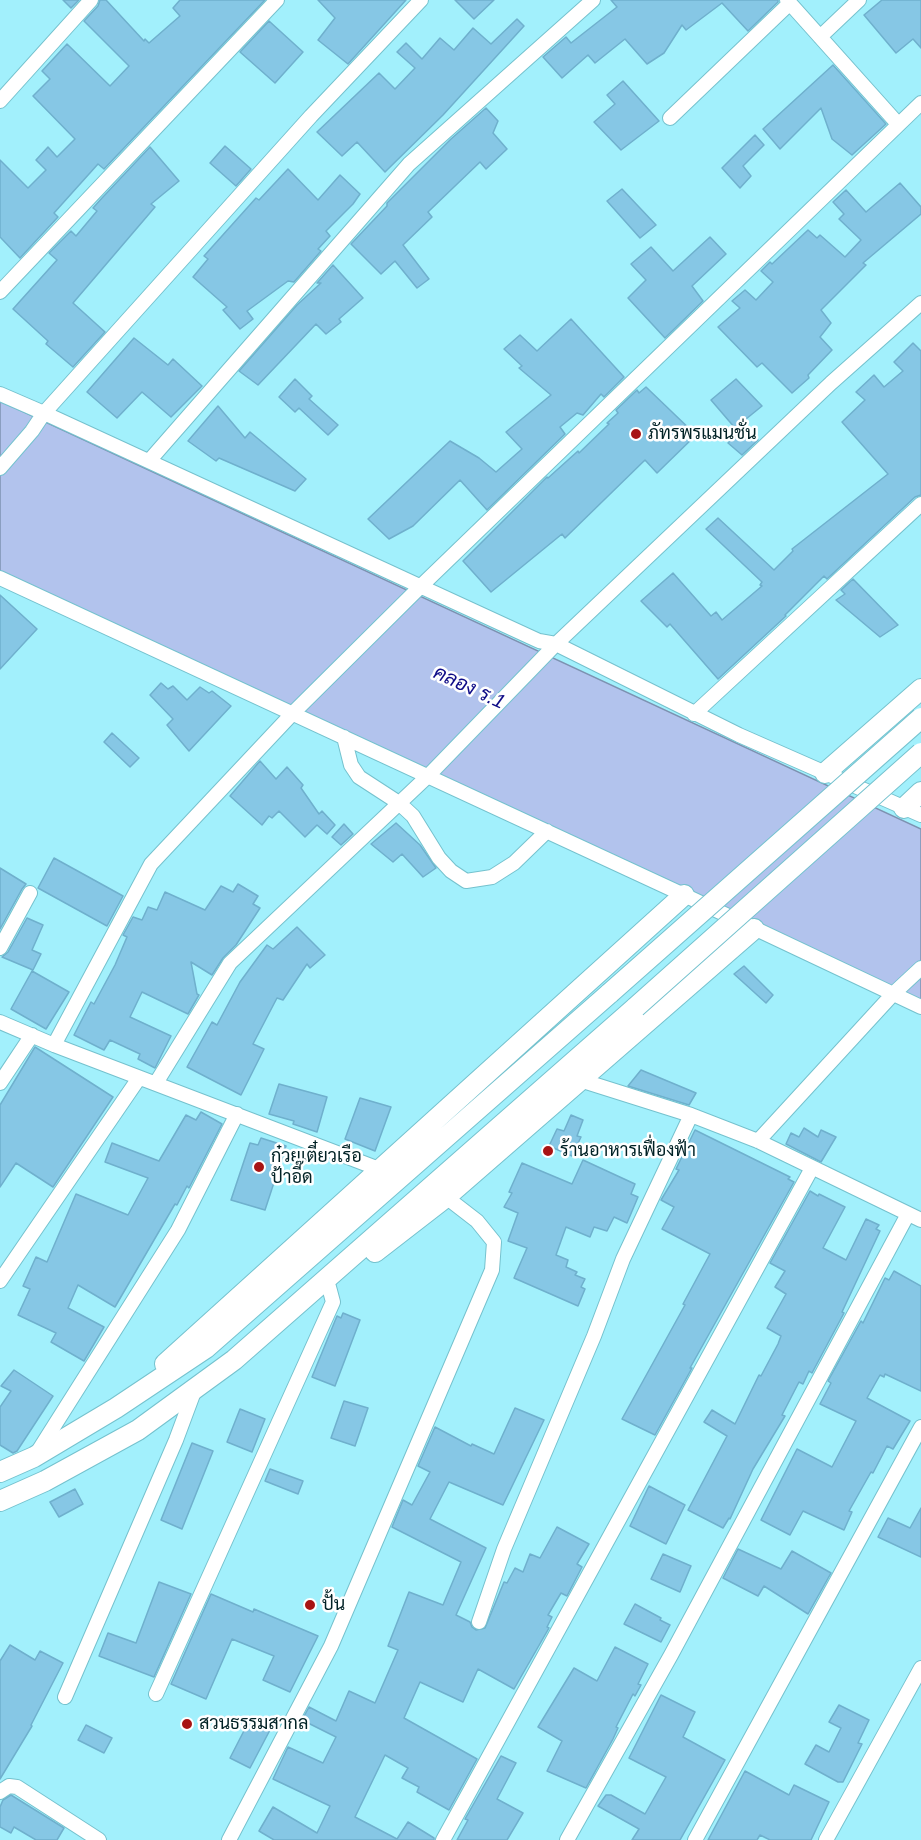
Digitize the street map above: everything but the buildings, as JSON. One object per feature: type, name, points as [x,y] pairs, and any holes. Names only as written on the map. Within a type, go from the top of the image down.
[{"type":"main road","points":[[825,773],[921,689]]},
{"type":"main road","points":[[0,1472],[34,1457],[116,1408],[206,1348],[921,718]]},
{"type":"main road","points":[[234,1360],[921,753]]},
{"type":"main road","points":[[912,812],[921,792]]},
{"type":"main road","points":[[116,1408],[684,895]]},
{"type":"main road","points":[[2,1501],[45,1481],[138,1430],[234,1360],[446,1197],[754,929]]},
{"type":"street","points":[[0,101],[91,0]]},
{"type":"street","points":[[0,292],[277,0]]},
{"type":"street","points":[[0,468],[32,431],[44,413],[311,116],[421,0]]},
{"type":"street","points":[[149,461],[409,164],[593,0]]},
{"type":"street","points":[[820,37],[859,0]]},
{"type":"street","points":[[670,118],[788,2],[898,124]]},
{"type":"street","points":[[54,1045],[151,864],[304,702],[921,103]]},
{"type":"street","points":[[156,1083],[230,963],[428,776],[556,644],[831,384],[921,303]]},
{"type":"street","points":[[0,394],[149,461],[416,592],[539,641],[556,644],[694,714],[912,812]]},
{"type":"street","points":[[694,714],[921,504]]},
{"type":"street","points":[[0,578],[921,1007]]},
{"type":"street","points":[[344,737],[351,765],[359,777],[399,803],[413,816],[439,858],[451,871],[466,881],[492,877],[514,863],[547,831]]},
{"type":"street","points":[[0,948],[30,893]]},
{"type":"street","points":[[758,1141],[892,994],[916,973]]},
{"type":"street","points":[[0,1022],[138,1078],[379,1169]]},
{"type":"street","points":[[0,1083],[32,1035]]},
{"type":"street","points":[[0,1281],[138,1078]]},
{"type":"street","points":[[567,1840],[915,1217],[758,1141],[691,1115],[580,1080]]},
{"type":"street","points":[[34,1457],[178,1230],[237,1114]]},
{"type":"street","points":[[479,1622],[504,1549],[594,1336],[623,1259],[691,1115]]},
{"type":"street","points":[[443,1840],[812,1168]]},
{"type":"street","points":[[229,1840],[331,1646],[492,1270],[494,1242],[477,1221],[446,1197]]},
{"type":"street","points":[[156,1694],[333,1302],[329,1287]]},
{"type":"street","points":[[64,1697],[176,1440],[196,1387]]},
{"type":"street","points":[[695,1840],[921,1426]]},
{"type":"street","points":[[826,1840],[921,1668]]},
{"type":"street","points":[[0,1792],[9,1786],[17,1787],[99,1840]]},
{"type":"water","name":"คลอง ร.1","points":[[0,401],[921,829],[921,1003],[0,573]]},
{"type":"place","name":"ภัทรพรแมนชั่น","points":[[636,434]]},
{"type":"place","name":"ร้านอาหารเฟื่องฟ้า","points":[[548,1151]]},
{"type":"place","name":"ก๋วยเตี๋ยวเรือ ป้าอี๊ด","points":[[259,1167]]},
{"type":"place","name":"ปั้น","points":[[310,1605]]},
{"type":"place","name":"สวนธรรมสากล","points":[[187,1724]]}]
